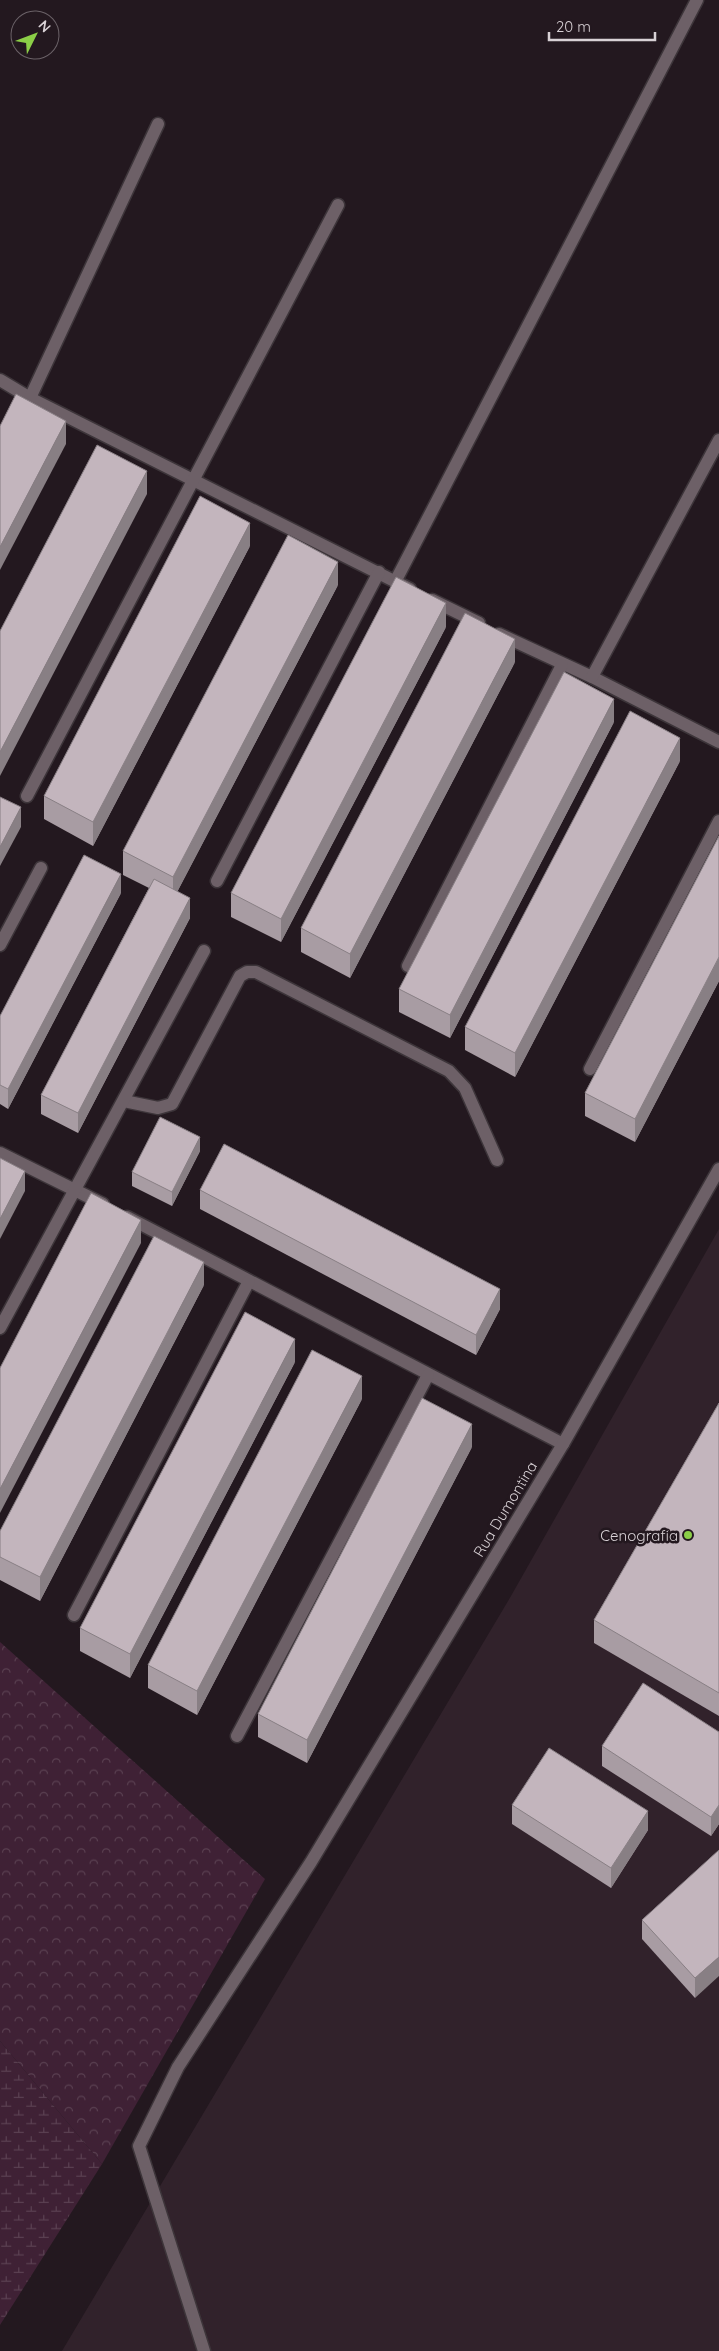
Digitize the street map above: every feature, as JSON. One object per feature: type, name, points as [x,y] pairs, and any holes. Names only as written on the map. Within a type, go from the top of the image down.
[{"type":"street","points":[[395,582],[697,0]]},
{"type":"street","points":[[30,398],[158,124]]},
{"type":"street","points":[[26,796],[338,204]]},
{"type":"street","points":[[0,380],[30,398],[379,572],[395,582],[562,665],[592,677],[719,742]]},
{"type":"street","points":[[592,677],[719,440]]},
{"type":"street","points":[[217,882],[379,572]]},
{"type":"street","points":[[408,966],[562,665]]},
{"type":"street","points":[[590,1069],[719,820]]},
{"type":"street","points":[[0,945],[42,868]]},
{"type":"street","points":[[0,1328],[204,951]]},
{"type":"street","points":[[124,1101],[158,1108],[172,1104],[240,976],[247,972],[256,972],[448,1071],[464,1088],[498,1160]]},
{"type":"street","points":[[0,1153],[115,1210],[428,1375],[564,1444]]},
{"type":"street","name":"Rua Dumontina","points":[[204,2351],[139,2146],[178,2067],[311,1862],[564,1444],[719,1169]]},
{"type":"street","points":[[74,1615],[249,1281]]},
{"type":"street","points":[[237,1736],[428,1375]]},
{"type":"shaded area","points":[[719,1229],[719,2351],[62,2351],[511,1596]]},
{"type":"green space","points":[[0,1642],[265,1879],[102,2164],[0,2041]]},
{"type":"green space","points":[[0,2041],[102,2164],[0,2325]]},
{"type":"building","points":[[16,394],[66,421],[0,547],[0,426]]},
{"type":"building","points":[[97,445],[147,471],[0,752],[0,631]]},
{"type":"building","points":[[200,496],[250,523],[93,822],[44,796]]},
{"type":"building","points":[[288,535],[338,562],[173,877],[123,851]]},
{"type":"building","points":[[396,577],[446,603],[281,919],[231,893]]},
{"type":"building","points":[[465,613],[515,639],[350,954],[301,928]]},
{"type":"building","points":[[564,672],[614,699],[450,1015],[399,989]]},
{"type":"building","points":[[630,711],[680,738],[515,1053],[465,1027]]},
{"type":"building","points":[[0,797],[21,807],[0,847]]},
{"type":"building","points":[[719,836],[719,957],[635,1119],[585,1093]]},
{"type":"building","points":[[84,855],[121,874],[8,1089],[0,1085],[0,1016]]},
{"type":"building","points":[[154,879],[190,898],[78,1113],[41,1095]]},
{"type":"building","points":[[160,1117],[200,1137],[172,1192],[132,1172]]},
{"type":"building","points":[[224,1144],[500,1289],[476,1335],[200,1190]]},
{"type":"building","points":[[0,1158],[25,1171],[0,1219]]},
{"type":"building","points":[[91,1193],[141,1220],[0,1489],[0,1368]]},
{"type":"building","points":[[154,1236],[204,1262],[40,1577],[0,1557],[0,1531]]},
{"type":"building","points":[[245,1312],[295,1339],[130,1654],[80,1628]]},
{"type":"building","points":[[312,1350],[362,1376],[197,1691],[148,1665]]},
{"type":"building","points":[[422,1398],[472,1424],[307,1740],[258,1714]]},
{"type":"building","name":"Cenografia","points":[[719,1403],[719,1693],[594,1620]]},
{"type":"building","points":[[643,1683],[719,1732],[719,1805],[711,1817],[602,1746]]},
{"type":"building","points":[[549,1748],[648,1811],[611,1868],[512,1805]]},
{"type":"building","points":[[719,1850],[719,1957],[695,1978],[642,1920]]},
{"type":"place","name":"Cenografia","points":[[688,1535]]}]
